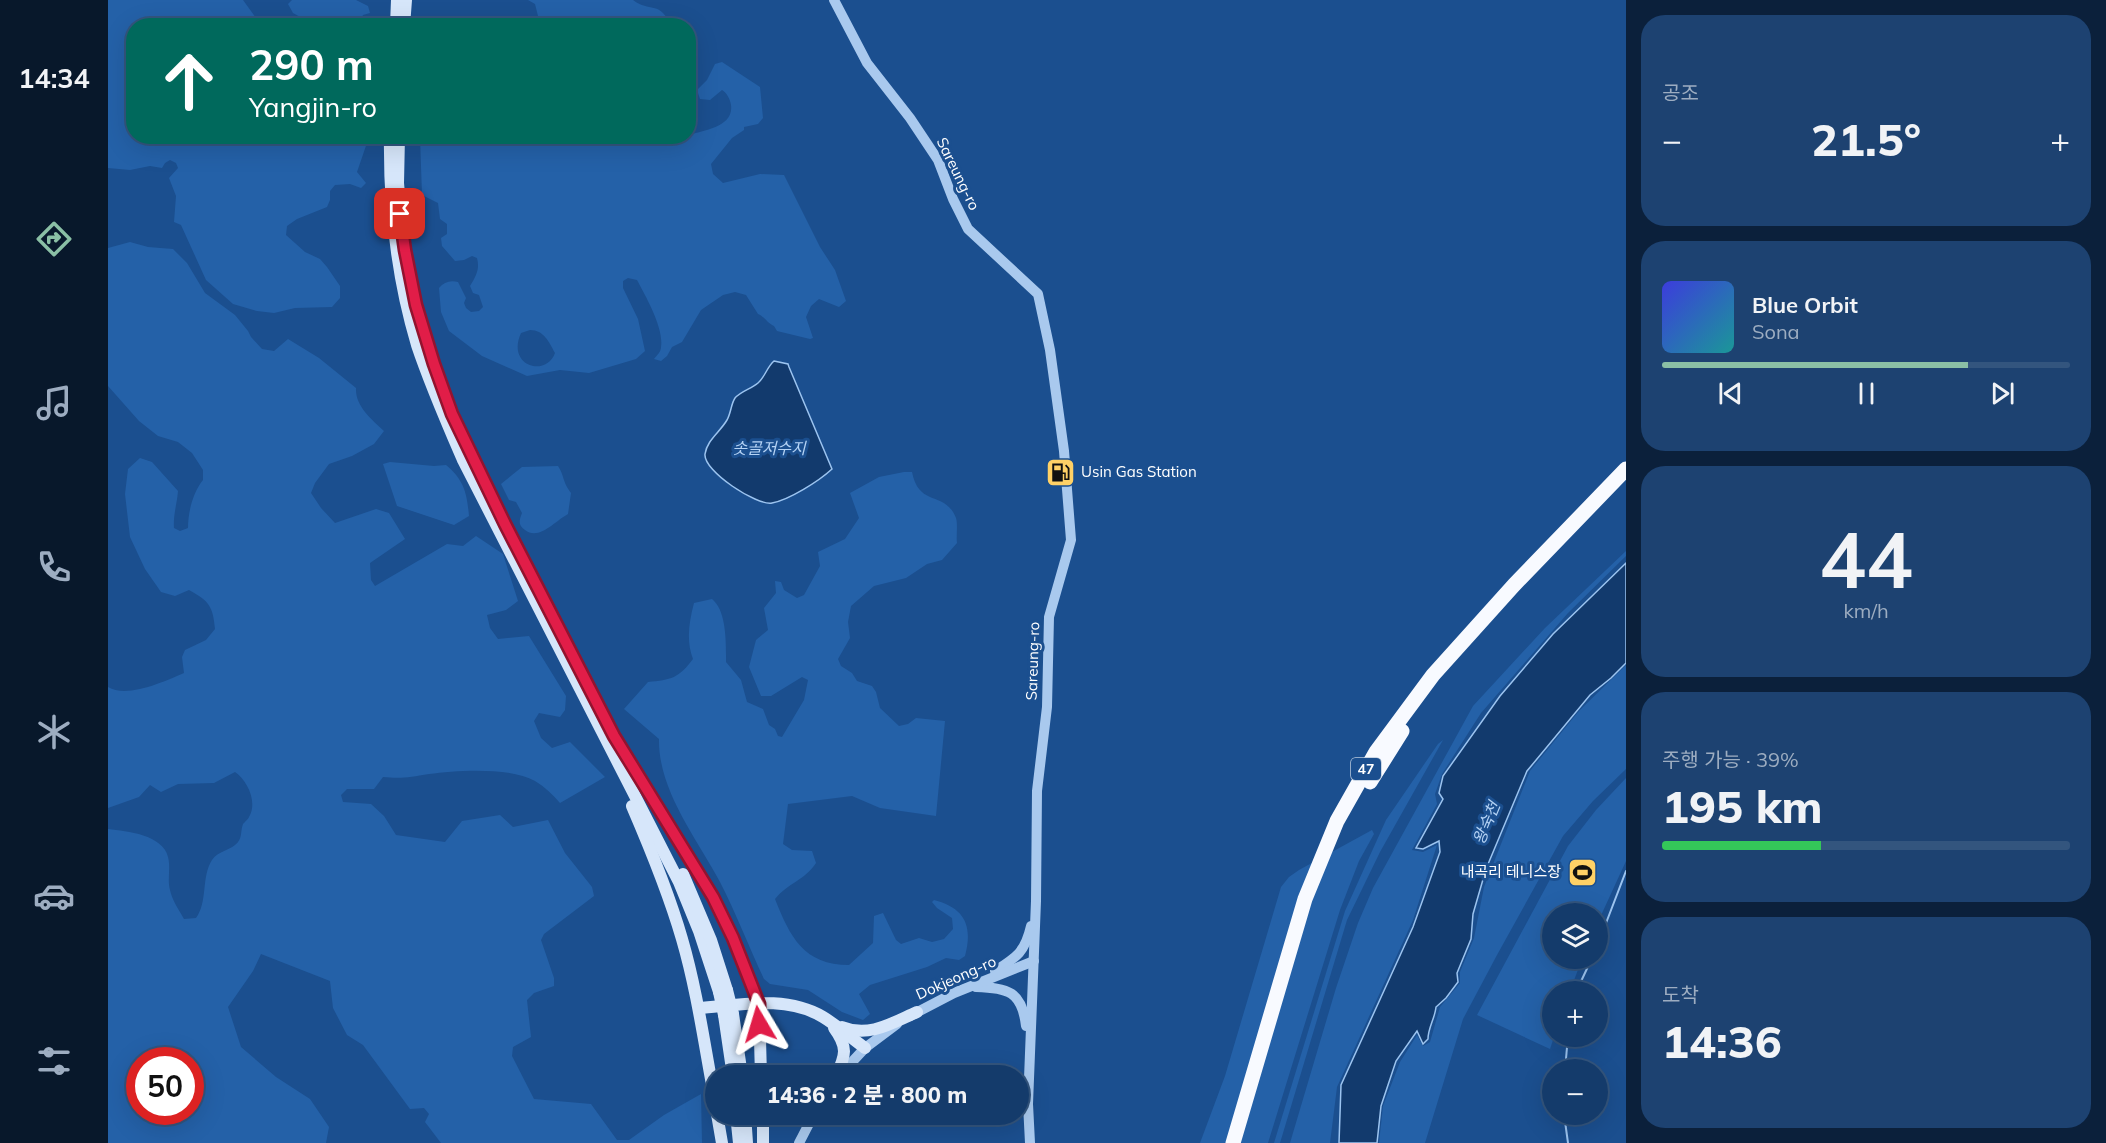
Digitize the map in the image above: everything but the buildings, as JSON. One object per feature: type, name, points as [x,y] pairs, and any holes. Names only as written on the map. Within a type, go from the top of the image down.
[{"type":"highway","name":"47","points":[[1233,1143],[1305,899],[1337,821],[1376,752],[1433,675],[1514,585],[1626,469]]},
{"type":"highway","name":"47","points":[[1242,1143],[1313,906],[1334,851],[1365,790],[1402,731],[1457,661],[1626,482]]},
{"type":"main road","points":[[396,18],[397,0]]},
{"type":"main road","points":[[405,18],[406,0]]},
{"type":"main road","points":[[390,144],[389,186],[398,263],[417,344],[442,412],[463,460],[679,882],[723,991]]},
{"type":"main road","points":[[399,144],[398,183],[405,250],[412,287],[434,364],[452,414],[692,892],[711,940],[739,1065]]},
{"type":"main road","points":[[599,725],[667,893],[683,942],[699,1008],[709,1065]]},
{"type":"main road","points":[[614,736],[713,897],[733,938],[759,1004],[761,1065]]},
{"type":"main road","points":[[699,1008],[781,1003],[802,1007],[848,1029],[870,1032],[917,1012]]},
{"type":"main road","points":[[728,1015],[732,1065]]},
{"type":"main road","points":[[830,1022],[865,1048]]},
{"type":"main road","points":[[830,1022],[844,1047],[842,1065]]},
{"type":"main road","points":[[719,1125],[723,1143]]},
{"type":"main road","points":[[737,1125],[739,1143]]},
{"type":"main road","points":[[746,1125],[747,1143]]},
{"type":"main road","points":[[763,1125],[763,1143]]},
{"type":"street","name":"Sareung-ro","points":[[834,0],[867,63],[910,118],[938,160],[968,229],[1038,294],[1050,350],[1064,450],[1071,540],[1049,617],[1047,707],[1037,791],[1036,901],[1028,1134],[1030,1143]]},
{"type":"street","points":[[970,987],[1021,953],[1028,939],[1036,901]]},
{"type":"street","name":"Dokjeong-ro","points":[[849,1065],[865,1048],[917,1012],[1034,961]]},
{"type":"street","points":[[970,987],[1002,988],[1017,997],[1024,1008],[1030,1055]]},
{"type":"street","points":[[799,1143],[808,1125]]},
{"type":"shaded area","points":[[108,0],[243,0],[256,18],[126,18],[126,144],[367,144],[357,172],[366,183],[361,188],[350,184],[335,185],[330,191],[327,207],[297,219],[287,226],[286,235],[305,252],[320,259],[327,267],[340,286],[340,298],[332,307],[295,308],[274,313],[233,304],[206,280],[181,225],[174,222],[176,196],[169,178],[178,168],[176,163],[170,160],[162,168],[150,166],[130,170],[108,168]]},
{"type":"shaded area","points":[[292,0],[356,0],[368,6],[370,13],[363,15],[362,18],[302,18],[293,13],[288,4]]},
{"type":"shaded area","points":[[528,0],[633,0],[644,6],[658,9],[667,18],[538,18],[535,4]]},
{"type":"shaded area","points":[[722,62],[760,87],[763,118],[758,124],[744,127],[744,130],[732,138],[711,164],[713,174],[723,183],[760,174],[784,175],[820,247],[835,270],[846,301],[839,307],[819,299],[811,306],[806,317],[813,338],[777,331],[758,314],[746,295],[735,292],[723,295],[701,310],[682,342],[672,347],[661,361],[654,359],[660,352],[660,331],[637,280],[628,278],[623,281],[623,288],[638,319],[645,351],[636,359],[589,373],[560,370],[527,376],[482,356],[449,331],[441,312],[439,288],[447,282],[458,282],[466,298],[464,303],[466,308],[471,312],[479,311],[483,307],[479,295],[473,293],[470,286],[477,272],[478,262],[477,258],[472,256],[455,261],[442,246],[441,238],[447,234],[447,224],[440,219],[438,203],[422,195],[420,144],[696,144],[696,133],[723,123],[731,112],[730,101],[722,90],[710,100],[700,99],[697,90],[707,80],[715,64]],"holes":[[[530,330],[539,332],[555,353],[544,365],[529,365],[519,354],[518,344],[521,333]]]},
{"type":"shaded area","points":[[130,242],[148,247],[173,249],[187,263],[205,293],[235,315],[262,349],[274,351],[288,339],[319,358],[356,388],[356,395],[361,406],[384,431],[374,444],[352,456],[329,464],[315,483],[311,493],[335,523],[376,509],[389,513],[405,539],[370,563],[371,580],[375,586],[447,544],[463,546],[476,536],[503,554],[518,601],[506,610],[487,615],[490,628],[498,639],[529,636],[566,696],[565,710],[560,717],[539,713],[534,721],[541,738],[552,748],[570,742],[605,777],[560,803],[535,781],[512,773],[484,771],[454,771],[401,778],[383,777],[374,789],[347,789],[341,795],[343,802],[371,804],[384,816],[396,835],[445,842],[462,821],[500,815],[513,827],[548,820],[565,853],[592,887],[594,896],[544,934],[541,940],[554,978],[554,986],[534,993],[527,1000],[531,1037],[513,1047],[512,1056],[534,1099],[591,1104],[617,1140],[629,1140],[664,1115],[701,1094],[702,1143],[441,1143],[425,1122],[429,1114],[424,1108],[410,1109],[363,1045],[347,1035],[333,1008],[330,981],[261,954],[253,971],[228,1007],[241,1047],[276,1077],[310,1099],[329,1127],[326,1143],[108,1143],[108,829],[125,831],[152,839],[165,850],[169,865],[169,886],[174,901],[184,919],[196,918],[202,905],[207,874],[212,860],[238,843],[243,824],[249,818],[252,798],[244,780],[235,772],[214,783],[178,784],[161,792],[150,785],[139,797],[108,808],[108,687],[125,691],[146,688],[184,673],[182,657],[185,650],[206,640],[215,629],[211,609],[205,601],[189,590],[175,596],[161,592],[145,569],[130,537],[125,494],[128,469],[140,458],[152,462],[178,491],[174,528],[180,531],[188,528],[192,502],[203,480],[203,470],[192,453],[178,442],[158,436],[139,421],[108,386],[108,248]]},
{"type":"shaded area","points":[[390,462],[446,465],[457,476],[464,488],[469,516],[454,525],[397,506],[383,464]]},
{"type":"shaded area","points":[[558,466],[571,493],[568,514],[541,532],[530,533],[520,525],[522,513],[516,502],[509,500],[501,484],[522,467]]},
{"type":"shaded area","points":[[912,472],[920,490],[951,509],[957,521],[957,543],[942,560],[927,564],[906,578],[874,586],[851,606],[848,622],[850,638],[838,659],[841,666],[852,673],[857,681],[872,686],[880,708],[899,726],[908,724],[916,718],[945,721],[936,816],[880,808],[852,796],[788,804],[783,844],[792,850],[812,851],[816,863],[807,874],[775,899],[793,937],[801,946],[821,960],[834,964],[849,965],[873,943],[874,916],[883,913],[896,940],[901,944],[919,938],[932,942],[944,939],[953,929],[952,918],[937,908],[932,902],[934,900],[945,903],[960,913],[967,927],[968,936],[965,956],[959,960],[946,958],[927,967],[870,985],[859,994],[870,1014],[863,1020],[842,1012],[808,990],[770,984],[764,979],[720,882],[680,814],[665,777],[660,758],[659,739],[624,709],[648,682],[674,677],[693,659],[689,631],[694,603],[712,599],[721,611],[723,619],[726,662],[741,680],[747,702],[763,709],[769,725],[775,729],[778,736],[782,737],[804,700],[808,680],[802,677],[771,696],[761,696],[749,667],[756,640],[768,630],[764,608],[776,593],[775,581],[781,582],[784,590],[797,598],[804,595],[820,566],[818,552],[845,539],[859,518],[850,493],[879,477]]},
{"type":"shaded area","points":[[1626,551],[1626,556],[1568,613],[1481,713],[1442,774],[1435,794],[1437,804],[1412,850],[1423,852],[1437,845],[1413,920],[1337,1087],[1330,1143],[1290,1143],[1336,988],[1358,923],[1373,888],[1473,706],[1545,628]]},
{"type":"shaded area","points":[[1626,665],[1626,769],[1593,801],[1563,836],[1497,955],[1463,1019],[1425,1143],[1379,1143],[1383,1106],[1400,1062],[1417,1035],[1423,1046],[1430,1042],[1440,1007],[1460,983],[1460,972],[1474,938],[1484,887],[1530,771],[1579,711]]},
{"type":"shaded area","points":[[1443,740],[1380,852],[1347,920],[1280,1143],[1274,1143],[1345,911],[1386,820]]},
{"type":"shaded area","points":[[1626,778],[1626,861],[1607,903],[1542,903],[1542,969],[1578,969],[1574,981],[1542,981],[1542,1045],[1477,1015],[1568,846],[1596,810]]},
{"type":"shaded area","points":[[1372,830],[1374,834],[1359,861],[1340,910],[1268,1143],[1200,1143],[1225,1076],[1281,887],[1299,870]]},
{"type":"water","name":"솟골저수지","points":[[774,361],[788,364],[832,469],[804,489],[772,503],[755,499],[721,478],[707,461],[705,454],[711,440],[727,420],[735,398],[758,383]]},
{"type":"water","name":"왕숙천","points":[[1626,563],[1626,663],[1590,695],[1527,771],[1486,869],[1473,914],[1471,939],[1457,973],[1458,982],[1436,1007],[1428,1039],[1423,1044],[1417,1031],[1396,1061],[1381,1106],[1377,1143],[1339,1143],[1341,1085],[1413,927],[1440,852],[1439,841],[1423,849],[1416,848],[1443,799],[1439,793],[1443,776],[1500,696],[1553,634]]},
{"type":"waterway","points":[[1608,918],[1626,871]]},
{"type":"waterway","points":[[1581,981],[1587,969]]},
{"type":"waterway","points":[[1566,1059],[1567,1047]]},
{"type":"waterway","points":[[1566,1125],[1568,1143]]},
{"type":"place","name":"Usin Gas Station","points":[[1060,472]]},
{"type":"place","name":"내곡리 테니스장","points":[[1582,872]]},
{"type":"route","points":[[400,214],[416,305],[452,414],[505,524],[614,736],[713,897],[733,938],[759,1004],[759,1024]]}]
